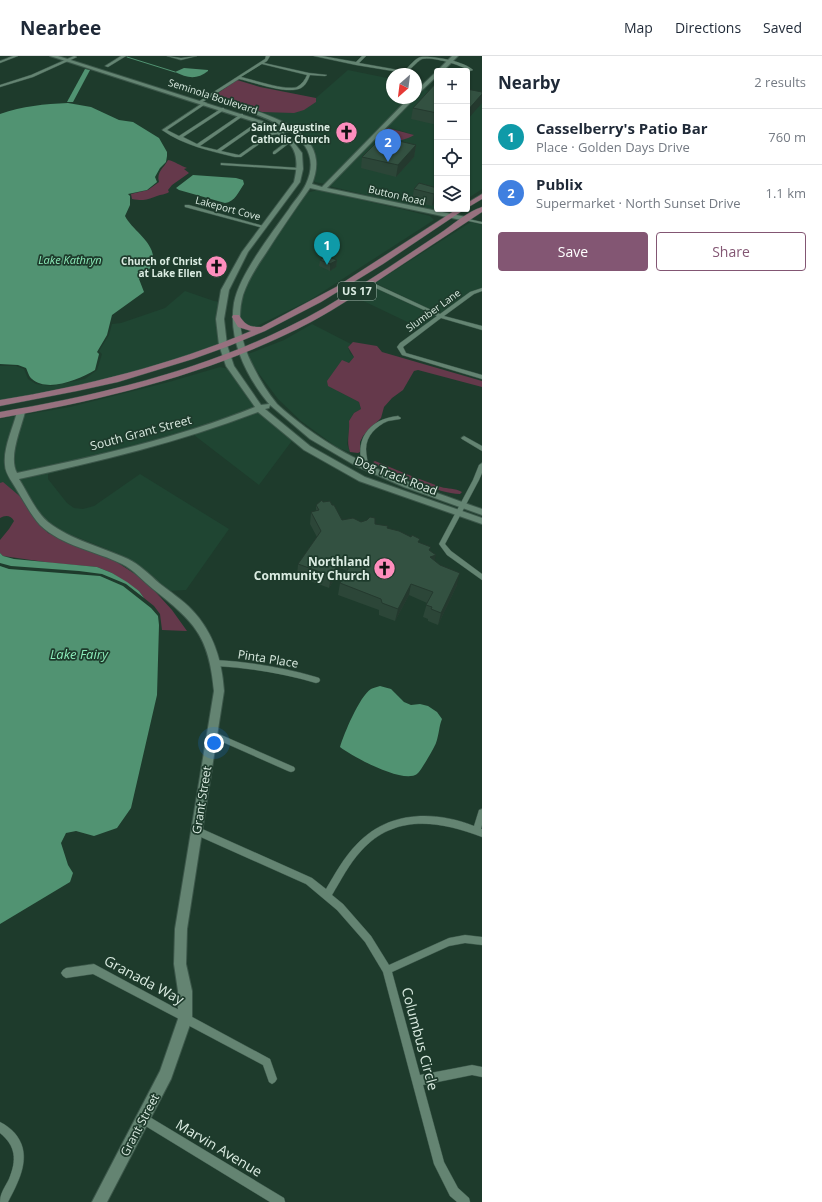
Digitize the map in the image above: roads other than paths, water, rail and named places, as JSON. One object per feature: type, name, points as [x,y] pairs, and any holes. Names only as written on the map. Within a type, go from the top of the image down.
[{"type":"main road","name":"Seminola Boulevard","points":[[54,56],[72,58],[107,66],[260,122],[279,132],[299,153],[300,169],[297,182],[245,252],[230,277],[225,290],[220,319],[226,357]]},
{"type":"main road","points":[[443,68],[455,56]]},
{"type":"main road","name":"Seminola Boulevard","points":[[72,58],[204,101],[268,117],[293,131],[311,151],[313,160],[312,177],[309,185],[263,251],[242,288],[236,317],[242,351]]},
{"type":"main road","points":[[422,88],[434,76]]},
{"type":"main road","points":[[326,187],[406,104]]},
{"type":"main road","name":"Button Road","points":[[297,182],[326,187],[449,217],[466,219]]},
{"type":"main road","name":"Button Road","points":[[309,185],[347,193]]},
{"type":"main road","points":[[470,204],[482,196]]},
{"type":"main road","name":"US 17","points":[[0,415],[21,412],[112,392],[190,370],[242,351],[280,334],[326,310],[482,209]]},
{"type":"main road","name":"US 17","points":[[0,403],[84,387],[152,369],[223,345],[263,329],[314,303],[457,212]]},
{"type":"main road","points":[[263,251],[258,250],[256,246],[266,231],[265,227]]},
{"type":"main road","points":[[369,283],[370,276],[381,266],[387,257]]},
{"type":"main road","points":[[326,310],[351,287],[352,284],[349,281]]},
{"type":"main road","points":[[236,317],[241,325],[246,328],[263,329]]},
{"type":"main road","name":"Dog Track Road","points":[[242,351],[246,364],[272,404],[305,432],[354,463],[461,509],[482,521]]},
{"type":"main road","name":"Dog Track Road","points":[[226,357],[230,366],[260,409],[307,448],[362,479],[461,509],[482,512]]},
{"type":"main road","points":[[21,412],[28,405],[84,387]]},
{"type":"main road","name":"South Grant Street","points":[[14,477],[166,441],[272,404]]},
{"type":"main road","name":"Grant Street","points":[[21,412],[9,457],[9,467],[34,512],[44,523],[61,535],[127,562],[188,612],[202,630],[210,644],[216,663],[219,691],[181,929],[180,964],[185,991],[185,1018],[166,1074],[99,1202]]},
{"type":"street","points":[[0,62],[16,56]]},
{"type":"street","points":[[107,66],[124,56]]},
{"type":"street","points":[[170,56],[181,59],[195,56]]},
{"type":"street","points":[[268,56],[261,63],[164,130],[197,146],[235,156],[240,156],[271,134],[293,131]]},
{"type":"street","points":[[316,56],[405,72],[423,57],[462,64],[471,70]]},
{"type":"street","points":[[356,64],[364,56]]},
{"type":"street","points":[[0,86],[27,78],[72,58]]},
{"type":"street","points":[[261,63],[310,74],[325,75]]},
{"type":"street","points":[[239,78],[291,90],[307,82],[310,74]]},
{"type":"street","points":[[179,138],[223,109]]},
{"type":"street","points":[[197,146],[242,115]]},
{"type":"street","points":[[217,152],[260,122]]},
{"type":"street","points":[[274,153],[290,142]]},
{"type":"street","points":[[222,164],[300,169]]},
{"type":"street","name":"Lakeport Cove","points":[[187,206],[265,227]]},
{"type":"street","points":[[466,219],[482,223]]},
{"type":"street","points":[[369,283],[440,316],[482,328]]},
{"type":"street","name":"Slumber Lane","points":[[482,289],[472,293],[402,344],[400,347],[401,350],[411,356],[482,377]]},
{"type":"street","points":[[366,468],[363,451],[364,440],[371,429],[390,418],[398,418]]},
{"type":"street","points":[[464,438],[477,444],[482,449]]},
{"type":"street","points":[[482,465],[476,480],[443,541],[443,547],[482,576]]},
{"type":"street","name":"Pinta Place","points":[[216,663],[248,664],[299,674],[316,680]]},
{"type":"street","points":[[212,734],[291,768]]},
{"type":"street","points":[[327,895],[352,857],[364,842],[378,831],[395,823],[412,819],[428,818],[453,823],[479,832],[482,813]]},
{"type":"street","name":"Columbus Circle","points":[[197,831],[309,881],[327,895],[353,920],[368,939],[387,970],[439,1164],[454,1192],[465,1202]]},
{"type":"street","points":[[387,970],[449,942],[465,938],[482,941]]},
{"type":"street","name":"Granada Way","points":[[66,972],[94,969],[267,1062],[272,1079]]},
{"type":"street","points":[[417,1081],[472,1070],[482,1072]]},
{"type":"street","name":"Marvin Avenue","points":[[143,1118],[280,1202]]},
{"type":"street","points":[[0,1127],[17,1142],[20,1153],[14,1180],[2,1202]]},
{"type":"water","points":[[184,68],[208,71],[196,77],[184,76],[175,72]]},
{"type":"water","points":[[85,69],[90,70],[73,102],[67,102]]},
{"type":"water","name":"Lake Kathryn","points":[[68,103],[91,107],[119,120],[133,122],[159,138],[167,152],[167,156],[166,162],[160,168],[155,177],[157,182],[147,190],[128,194],[130,196],[130,205],[125,216],[150,246],[153,253],[153,260],[150,268],[139,279],[144,292],[112,315],[107,335],[97,352],[99,354],[95,370],[64,383],[46,385],[32,379],[26,368],[18,365],[0,364],[0,114],[34,106]]},
{"type":"water","points":[[193,175],[236,178],[243,180],[244,184],[231,201],[225,203],[176,188]]},
{"type":"water","points":[[0,553],[3,556],[14,559],[97,567],[112,573],[127,582],[139,591],[144,598],[126,584],[102,574],[11,566],[0,563]]},
{"type":"water","name":"Lake Fairy","points":[[0,566],[9,569],[100,576],[123,586],[151,608],[158,616],[159,625],[157,695],[131,808],[117,828],[94,836],[76,831],[66,833],[61,843],[68,865],[73,873],[70,882],[0,924]]},
{"type":"water","points":[[380,686],[391,689],[404,702],[411,705],[420,704],[428,706],[437,712],[442,719],[436,743],[417,774],[410,776],[401,775],[378,768],[366,763],[340,747],[348,725],[366,693],[371,689]]},
{"type":"waterway","points":[[127,57],[175,72]]},
{"type":"place","name":"Saint Augustine Catholic Church","points":[[346,133]]},
{"type":"place","name":"Publix","points":[[388,162]]},
{"type":"place","name":"Casselberry's Patio Bar","points":[[327,265]]},
{"type":"place","name":"Church of Christ at Lake Ellen","points":[[217,267]]},
{"type":"place","name":"Northland Community Church","points":[[385,569]]}]
